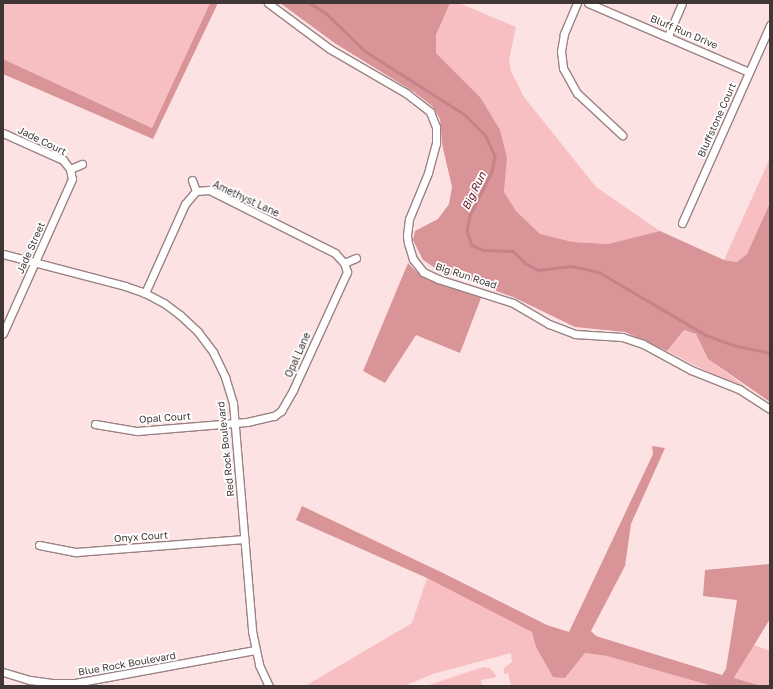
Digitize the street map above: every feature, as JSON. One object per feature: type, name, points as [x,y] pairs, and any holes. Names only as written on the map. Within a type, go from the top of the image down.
[{"type":"street","name":"Big Run Road","points":[[268,3],[330,49],[406,93],[430,112],[436,127],[436,143],[428,173],[409,219],[408,236],[408,243],[413,259],[423,272],[438,279],[498,297],[550,324],[575,334],[622,337],[643,344],[703,375],[739,388],[770,409]]},
{"type":"street","points":[[577,3],[564,34],[561,51],[563,68],[577,93],[622,135]]},
{"type":"street","name":"Bluff Run Drive","points":[[588,3],[749,72]]},
{"type":"street","points":[[668,36],[682,3]]},
{"type":"street","name":"Bluffstone Court","points":[[682,223],[770,25]]},
{"type":"street","name":"Jade Court","points":[[3,133],[63,160],[70,169]]},
{"type":"street","points":[[70,169],[82,164]]},
{"type":"street","name":"Jade Street","points":[[3,333],[72,179],[70,169]]},
{"type":"street","points":[[145,293],[185,204],[196,191],[192,180]]},
{"type":"street","name":"Amethyst Lane","points":[[196,191],[209,190],[335,253],[344,263]]},
{"type":"street","name":"Red Rock Boulevard","points":[[3,254],[125,286],[145,293],[164,303],[180,315],[198,332],[213,352],[225,377],[233,403],[236,423],[252,631],[255,650],[263,675],[269,686]]},
{"type":"street","points":[[344,263],[356,258]]},
{"type":"street","name":"Opal Lane","points":[[236,423],[274,416],[286,405],[347,272],[344,263]]},
{"type":"street","name":"Opal Court","points":[[95,424],[137,431],[236,423]]},
{"type":"street","name":"Onyx Court","points":[[39,545],[76,552],[244,539]]},
{"type":"street","name":"Blue Rock Boulevard","points":[[3,672],[30,680],[52,683],[75,683],[255,650]]},
{"type":"shaded area","points":[[3,3],[210,3],[152,128],[3,59]]},
{"type":"shaded area","points":[[210,3],[218,3],[153,139],[3,74],[3,59],[152,128]]},
{"type":"shaded area","points":[[280,3],[450,3],[436,35],[436,53],[480,97],[500,130],[507,158],[504,192],[516,211],[540,234],[573,242],[608,244],[660,231],[724,260],[737,262],[747,254],[770,203],[770,402],[708,359],[696,334],[684,330],[667,351],[625,332],[575,327],[513,297],[438,270],[423,260],[413,240],[415,231],[438,219],[449,204],[452,187],[442,144],[440,119],[432,106],[414,92],[336,44]]},
{"type":"shaded area","points":[[450,3],[459,3],[516,27],[509,60],[511,71],[524,97],[596,187],[660,231],[608,244],[573,242],[540,234],[516,211],[504,192],[507,158],[480,97],[436,53],[436,35]]},
{"type":"shaded area","points":[[770,158],[770,204],[747,254],[737,262],[724,260]]},
{"type":"shaded area","points":[[408,263],[422,277],[481,298],[460,353],[416,335],[385,383],[363,371]]},
{"type":"shaded area","points":[[684,330],[696,334],[708,359],[746,387],[710,373],[667,351]]},
{"type":"shaded area","points":[[652,446],[665,448],[631,524],[625,566],[591,631],[596,636],[722,675],[726,669],[737,600],[703,596],[705,570],[770,564],[770,619],[734,678],[761,686],[712,686],[607,656],[585,653],[565,678],[553,677],[536,647],[532,632],[427,578],[296,520],[302,506],[445,574],[547,625],[569,632],[653,454]]},
{"type":"shaded area","points":[[427,578],[533,632],[536,647],[565,678],[585,653],[607,656],[712,686],[511,686],[508,673],[504,674],[504,668],[512,662],[511,653],[433,674],[404,686],[305,686],[412,623]]},
{"type":"shaded area","points":[[754,645],[770,651],[770,686],[761,686],[734,679]]},
{"type":"shaded area","points":[[483,667],[490,668],[497,677],[481,680],[482,686],[426,686]]},
{"type":"waterway","name":"Big Run","points":[[310,3],[327,14],[365,51],[464,114],[486,136],[495,156],[492,172],[470,216],[467,231],[472,245],[483,250],[513,251],[525,263],[538,270],[571,266],[599,272],[706,335],[733,345],[770,353]]}]
